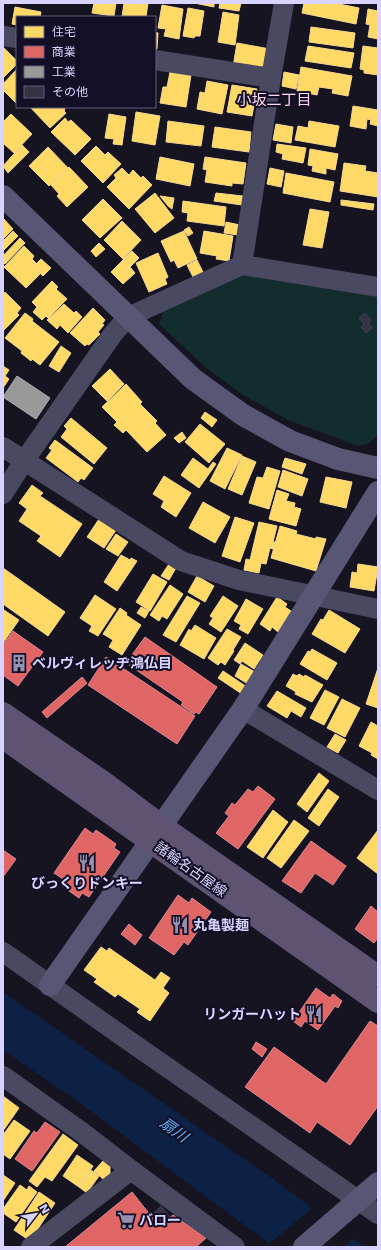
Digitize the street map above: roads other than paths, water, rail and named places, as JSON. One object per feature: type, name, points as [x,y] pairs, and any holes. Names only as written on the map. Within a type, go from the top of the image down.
[{"type":"main road","name":"諸輪名古屋線","points":[[3,713],[104,783],[156,833],[378,1002]]},
{"type":"main road","name":"諸輪名古屋線","points":[[3,738],[156,833],[378,976]]},
{"type":"street","points":[[242,265],[284,3]]},
{"type":"street","points":[[3,36],[16,38]]},
{"type":"street","points":[[156,60],[271,78]]},
{"type":"street","points":[[3,196],[193,379],[243,415],[290,440],[338,459],[378,468]]},
{"type":"street","points":[[3,494],[24,461],[113,334],[128,317],[242,265],[378,287]]},
{"type":"street","points":[[3,447],[181,561],[239,580],[378,609]]},
{"type":"street","points":[[50,985],[243,709],[378,492]]},
{"type":"street","points":[[243,709],[378,790]]},
{"type":"street","points":[[3,952],[378,1214]]},
{"type":"street","points":[[3,1076],[83,1133],[130,1170],[235,1247]]},
{"type":"street","points":[[31,1247],[130,1170]]},
{"type":"street","points":[[304,1247],[378,1184]]},
{"type":"water","name":"扇川","points":[[3,992],[273,1179],[365,1247],[274,1247],[76,1100],[3,1050]]},
{"type":"place","name":"ベルヴィレッヂ鴻仏目","points":[[19,663]]},
{"type":"place","name":"びっくりドンキー","points":[[87,863]]},
{"type":"place","name":"丸亀製麺","points":[[180,925]]},
{"type":"place","name":"リンガーハット","points":[[314,1014]]},
{"type":"place","name":"バロー","points":[[126,1220]]},
{"type":"district","name":"小坂二丁目","points":[[274,100]]}]
